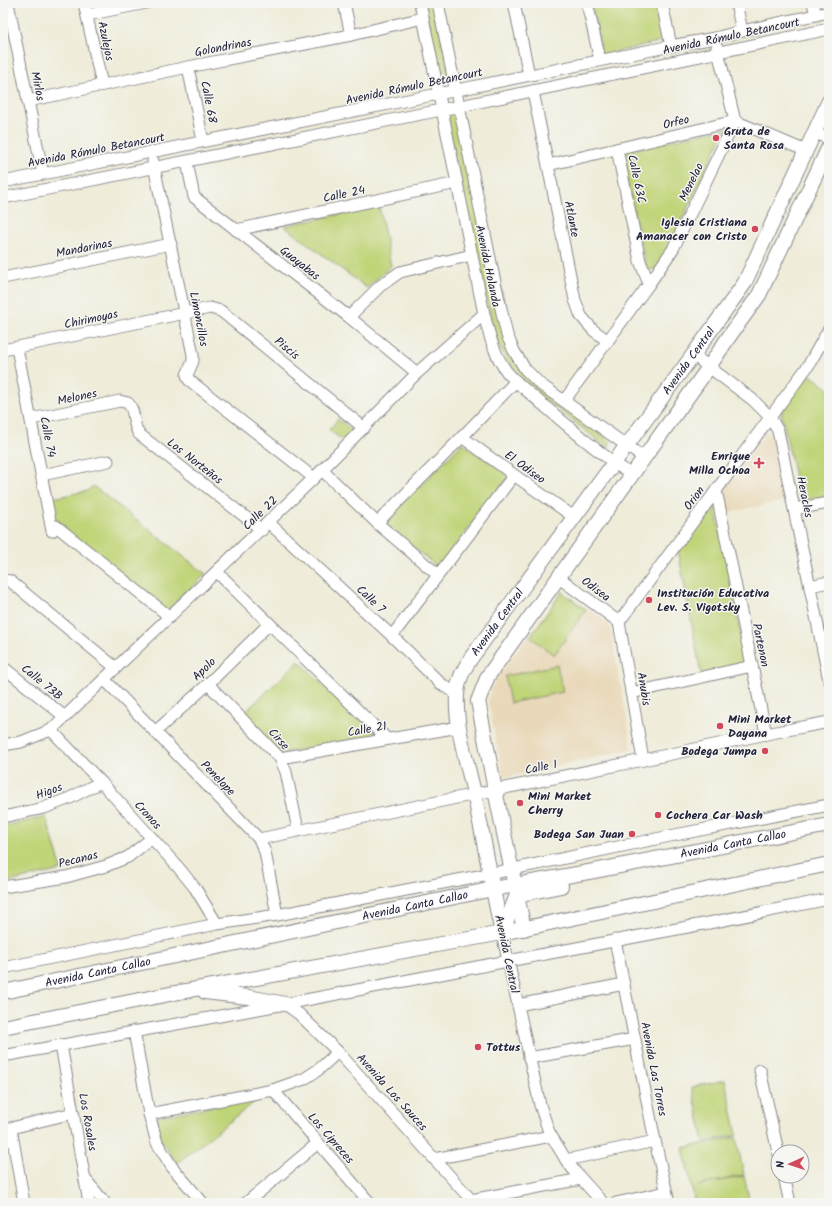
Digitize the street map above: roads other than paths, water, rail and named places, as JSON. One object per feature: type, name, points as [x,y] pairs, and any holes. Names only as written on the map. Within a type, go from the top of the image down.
[{"type":"main road","name":"Avenida Central","points":[[502,934],[459,727],[457,694],[460,678],[471,658],[744,284],[829,101]]},
{"type":"main road","name":"Avenida Central","points":[[524,929],[478,701],[488,676],[759,295],[829,147]]},
{"type":"main road","name":"Avenida Canta Callao","points":[[3,992],[493,889],[516,890],[594,871],[829,825]]},
{"type":"main road","points":[[3,1027],[185,991],[502,934],[829,864]]},
{"type":"main road","points":[[502,934],[516,890]]},
{"type":"main road","points":[[185,991],[217,993],[285,1004]]},
{"type":"street","name":"Mirlos","points":[[8,3],[43,174]]},
{"type":"street","name":"Azulejos","points":[[84,3],[102,85]]},
{"type":"street","points":[[87,15],[146,3]]},
{"type":"street","points":[[344,3],[351,35]]},
{"type":"street","name":"Avenida Holanda","points":[[420,3],[490,339],[508,373],[516,381],[558,418],[614,463],[632,475]]},
{"type":"street","name":"Avenida Holanda","points":[[438,3],[493,273],[507,335],[514,351],[525,369],[540,384],[644,458]]},
{"type":"street","points":[[514,3],[529,75]]},
{"type":"street","points":[[587,3],[600,60]]},
{"type":"street","points":[[662,3],[671,46]]},
{"type":"street","points":[[736,3],[742,30]]},
{"type":"street","points":[[813,3],[816,15]]},
{"type":"street","name":"Avenida Rómulo Betancourt","points":[[3,182],[151,153],[600,60],[715,38],[742,30],[829,12]]},
{"type":"street","name":"Golondrinas","points":[[28,101],[188,67],[351,35],[423,18]]},
{"type":"street","name":"Avenida Rómulo Betancourt","points":[[3,198],[442,110],[829,29]]},
{"type":"street","points":[[715,38],[735,122],[806,151]]},
{"type":"street","name":"Calle 68","points":[[188,67],[203,142]]},
{"type":"street","name":"Atlante","points":[[533,91],[575,300],[581,316],[593,330],[608,341]]},
{"type":"street","name":"Orfeo","points":[[548,166],[735,122]]},
{"type":"street","name":"Menelao","points":[[564,401],[673,249],[735,122]]},
{"type":"street","points":[[814,132],[829,139]]},
{"type":"street","name":"Calle 63C","points":[[617,149],[640,261],[649,284]]},
{"type":"street","name":"Limoncillos","points":[[151,153],[193,355],[193,361],[187,375],[189,380],[318,474]]},
{"type":"street","name":"Guayabas","points":[[187,162],[194,198],[349,318],[417,373]]},
{"type":"street","name":"Calle 24","points":[[236,230],[457,183]]},
{"type":"street","name":"Mandarinas","points":[[3,278],[171,244]]},
{"type":"street","points":[[349,318],[380,286],[400,272],[472,255]]},
{"type":"street","name":"Piscis","points":[[185,313],[210,308],[221,311],[364,428]]},
{"type":"street","name":"Chirimoyas","points":[[3,350],[185,313]]},
{"type":"street","name":"Calle 22","points":[[51,730],[265,526],[417,373],[484,314]]},
{"type":"street","name":"Orion","points":[[619,622],[808,366],[829,329]]},
{"type":"street","name":"Calle 74","points":[[17,348],[54,528],[170,617]]},
{"type":"street","name":"Heracles","points":[[693,355],[753,400],[770,417],[778,431],[829,680]]},
{"type":"street","points":[[377,523],[516,381]]},
{"type":"street","name":"Melones","points":[[31,419],[120,401],[128,403]]},
{"type":"street","name":"Los Norteños","points":[[128,403],[132,409],[139,434],[265,526]]},
{"type":"street","name":"El Odiseo","points":[[462,437],[574,517]]},
{"type":"street","points":[[42,475],[108,461]]},
{"type":"street","points":[[318,474],[438,575]]},
{"type":"street","points":[[392,636],[514,475]]},
{"type":"street","name":"Partenon","points":[[716,490],[766,734]]},
{"type":"street","points":[[794,509],[829,502]]},
{"type":"street","name":"Calle 7","points":[[265,526],[392,636],[440,682],[457,694]]},
{"type":"street","points":[[217,572],[387,739]]},
{"type":"street","name":"Odisea","points":[[558,577],[619,622]]},
{"type":"street","points":[[3,580],[10,581],[116,668]]},
{"type":"street","points":[[810,586],[829,582]]},
{"type":"street","name":"Anubis","points":[[619,622],[643,760]]},
{"type":"street","name":"Apolo","points":[[155,732],[208,684],[269,624]]},
{"type":"street","points":[[631,693],[752,666]]},
{"type":"street","name":"Calle 73B","points":[[3,667],[65,717]]},
{"type":"street","name":"Penelope","points":[[104,679],[259,839],[265,852],[276,915]]},
{"type":"street","name":"Cirse","points":[[208,684],[280,758],[286,772],[298,830]]},
{"type":"street","name":"Calle 1","points":[[259,839],[829,722]]},
{"type":"street","name":"Calle 21","points":[[280,758],[459,727]]},
{"type":"street","points":[[3,745],[21,742],[51,730]]},
{"type":"street","name":"Cronos","points":[[51,730],[101,782],[178,867],[195,888],[217,924]]},
{"type":"street","name":"Higos","points":[[3,817],[44,808],[70,798],[101,782]]},
{"type":"street","name":"Avenida Canta Callao","points":[[3,968],[217,924],[276,915],[490,874],[670,836],[829,805]]},
{"type":"street","name":"Pecanas","points":[[3,887],[66,876],[106,866],[128,857],[152,838]]},
{"type":"street","points":[[3,1056],[285,1004],[829,899]]},
{"type":"street","name":"Avenida Central","points":[[502,934],[540,1105],[549,1132],[566,1160],[603,1203]]},
{"type":"street","name":"Avenida Las Torres","points":[[614,940],[668,1198]]},
{"type":"street","points":[[518,1005],[624,984]]},
{"type":"street","name":"Avenida Los Sauces","points":[[285,1004],[299,1014],[338,1052],[473,1201]]},
{"type":"street","points":[[134,1031],[149,1114],[157,1143],[172,1167],[203,1203]]},
{"type":"street","points":[[529,1058],[635,1039]]},
{"type":"street","name":"Los Rosales","points":[[61,1045],[89,1203]]},
{"type":"street","points":[[149,1114],[273,1090],[304,1079],[318,1070],[338,1052]]},
{"type":"street","points":[[760,1070],[776,1144]]},
{"type":"street","name":"Los Cipreces","points":[[273,1090],[366,1202]]},
{"type":"street","points":[[24,1203],[7,1129],[73,1113]]},
{"type":"street","points":[[434,1158],[551,1136]]},
{"type":"street","points":[[566,1160],[655,1141]]},
{"type":"street","points":[[246,1203],[318,1143]]},
{"type":"street","points":[[85,1178],[105,1203]]},
{"type":"street","points":[[473,1201],[581,1179]]},
{"type":"street","points":[[786,1184],[790,1203]]},
{"type":"street","points":[[616,1203],[668,1198]]},
{"type":"place","name":"Gruta de Santa Rosa","points":[[716,138]]},
{"type":"place","name":"Iglesia Cristiana Amanacer con Cristo","points":[[755,229]]},
{"type":"place","name":"Enrique Milla Ochoa","points":[[759,463]]},
{"type":"place","name":"Institución Educativa Lev. S. Vigotsky","points":[[649,600]]},
{"type":"place","name":"Mini Market Dayana","points":[[720,726]]},
{"type":"place","name":"Bodega Jumpa","points":[[765,751]]},
{"type":"place","name":"Mini Market Cherry","points":[[520,803]]},
{"type":"place","name":"Cochera Car Wash","points":[[658,815]]},
{"type":"place","name":"Bodega San Juan","points":[[632,834]]},
{"type":"place","name":"Tottus","points":[[478,1047]]}]
